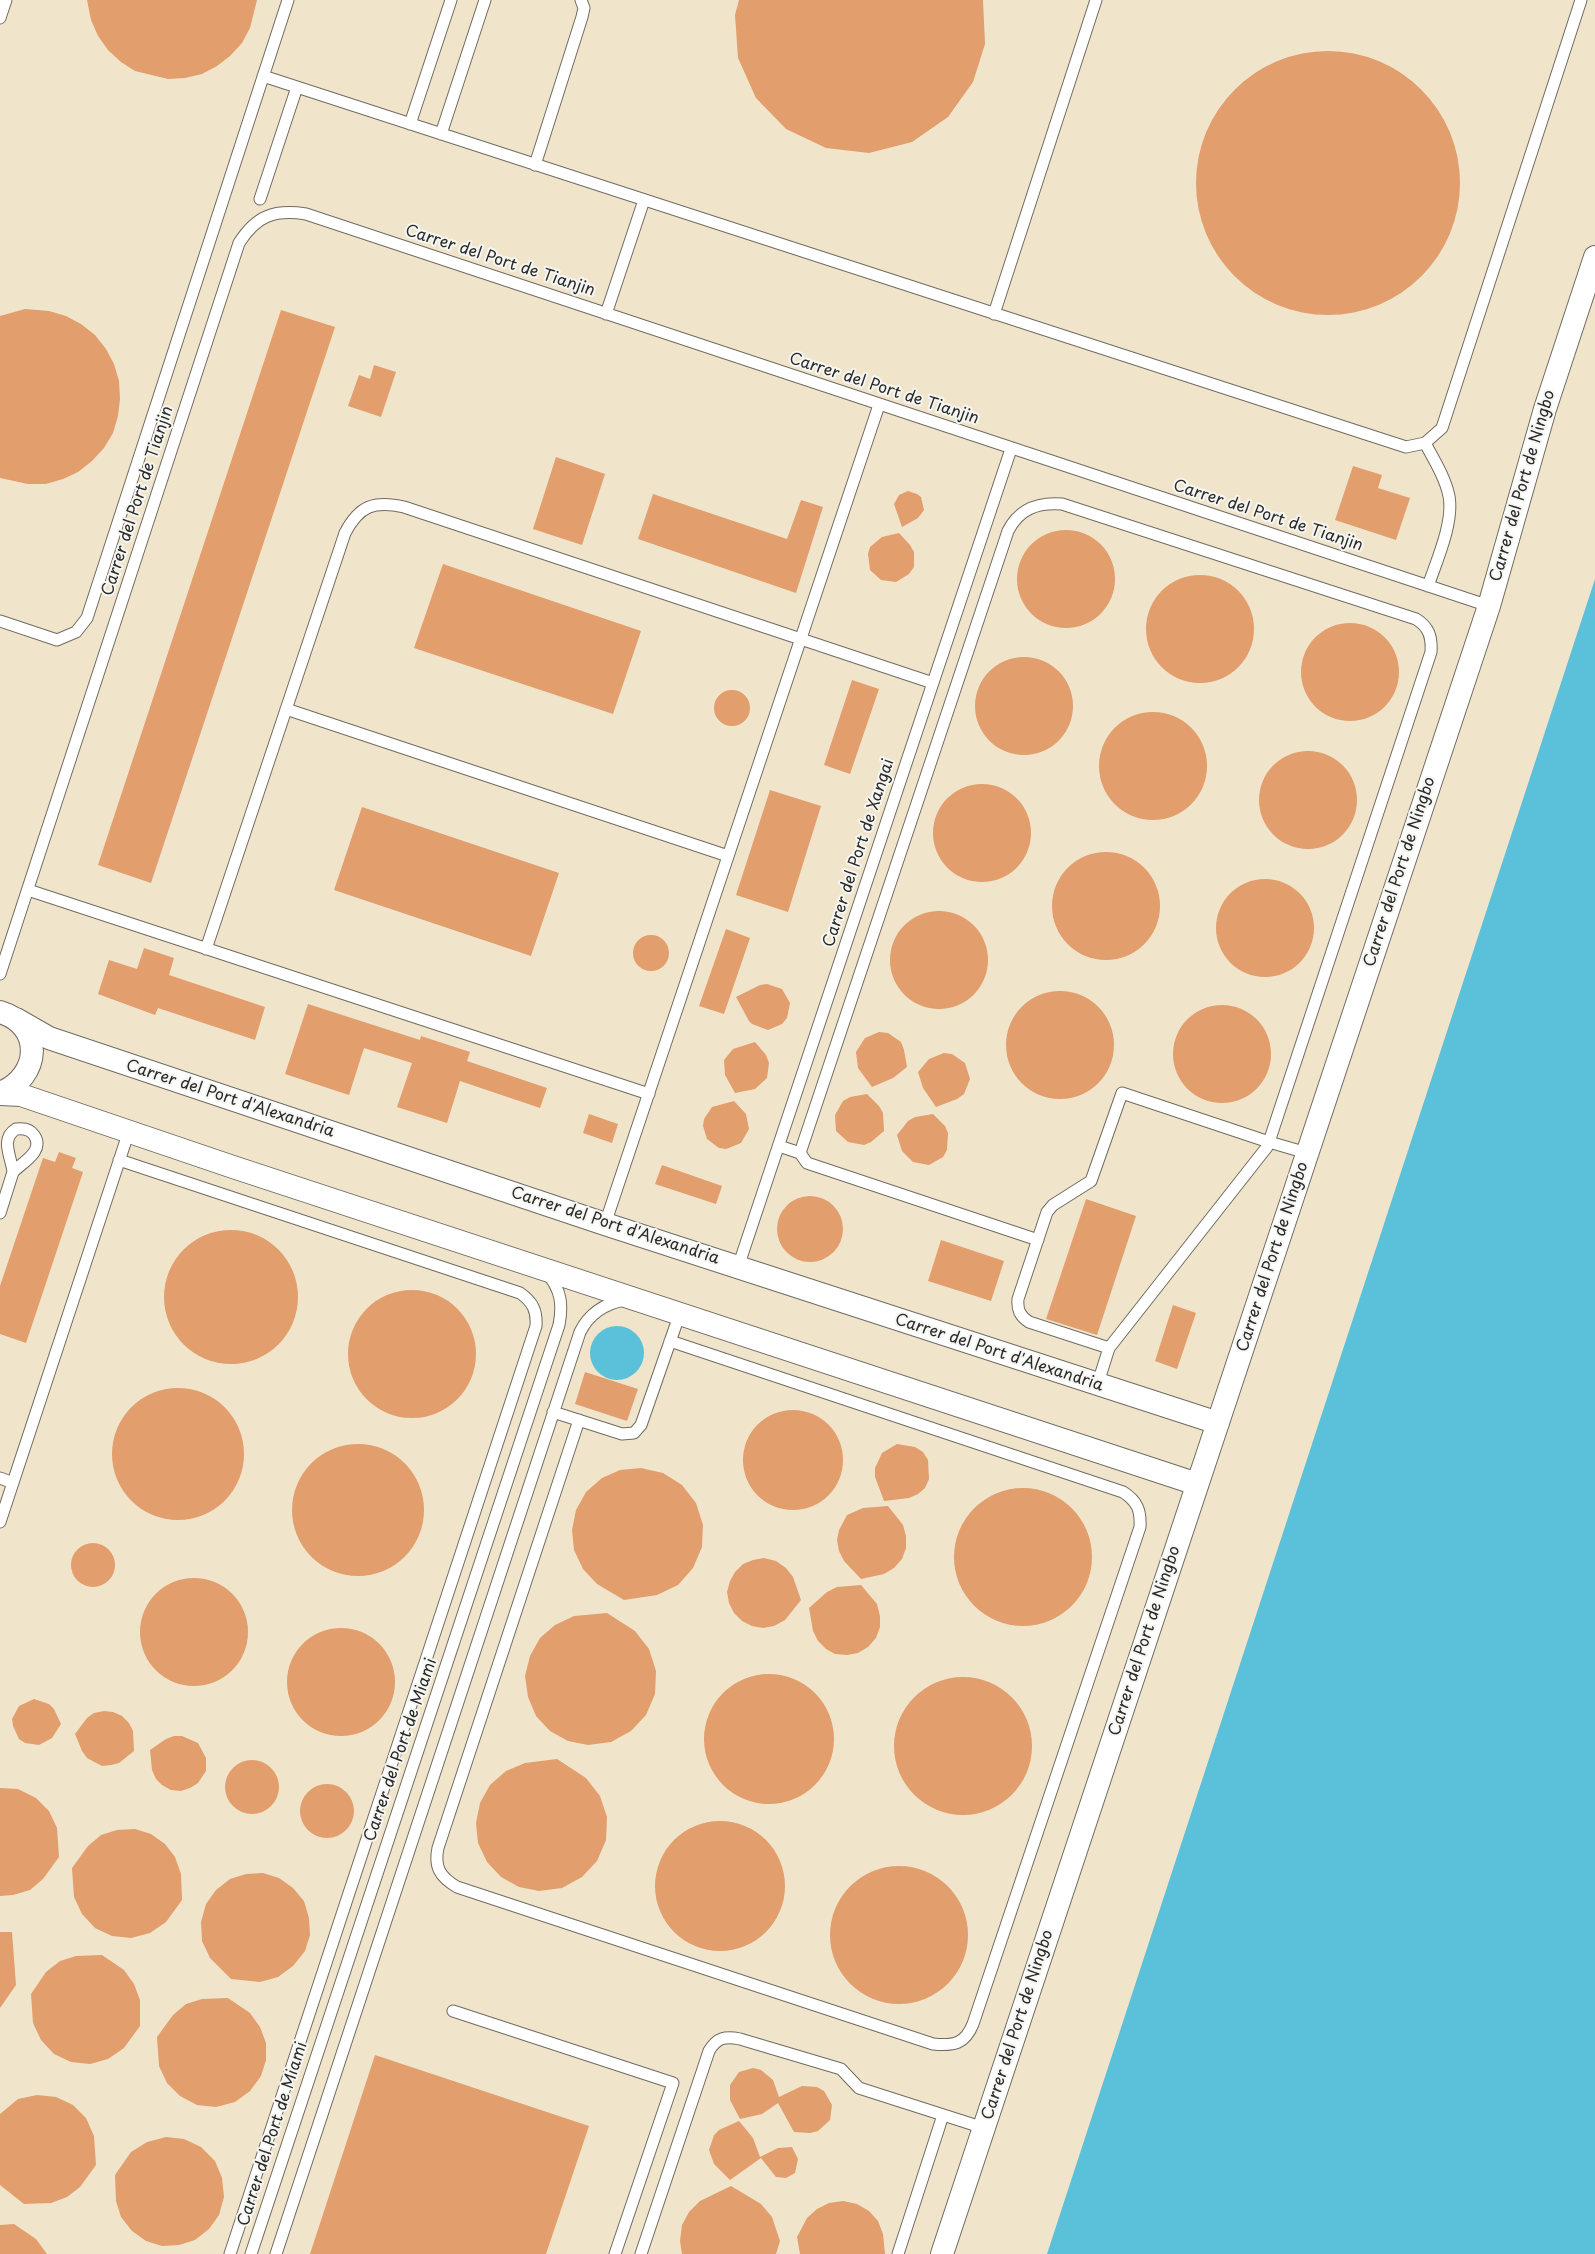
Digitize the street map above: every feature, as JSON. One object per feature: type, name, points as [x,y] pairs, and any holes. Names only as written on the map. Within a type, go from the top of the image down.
[{"type":"street","name":"Carrer del Port de Ningbo","points":[[942,2254],[1489,606],[1545,409],[1595,257]]},
{"type":"street","points":[[0,1093],[12,1089],[22,1080],[29,1068],[32,1055],[31,1042],[25,1029],[8,1015]]},
{"type":"street","name":"Carrer del Port d'Alexandria","points":[[8,1015],[49,1038],[605,1224],[1097,1386],[1218,1423]]},
{"type":"street","points":[[0,1093],[21,1095],[1197,1484]]},
{"type":"lane","points":[[0,18],[6,0]]},
{"type":"lane","points":[[0,621],[57,640],[76,632],[87,618],[288,0]]},
{"type":"lane","points":[[410,124],[451,0]]},
{"type":"lane","points":[[441,134],[485,0]]},
{"type":"lane","points":[[535,165],[582,17],[584,8],[581,0]]},
{"type":"lane","points":[[994,314],[1096,0]]},
{"type":"lane","points":[[263,76],[1406,447],[1425,442],[1442,428],[1581,0]]},
{"type":"lane","points":[[260,198],[297,87]]},
{"type":"lane","points":[[606,314],[644,200]]},
{"type":"lane","name":"Carrer del Port de Tianjin","points":[[0,974],[239,243],[248,228],[260,218],[276,214],[291,212],[306,214],[1489,606]]},
{"type":"lane","points":[[605,1224],[879,405]]},
{"type":"lane","points":[[1425,442],[1445,482],[1450,506],[1449,520],[1428,586]]},
{"type":"lane","name":"Carrer del Port de Xangai","points":[[738,1267],[1011,448]]},
{"type":"lane","points":[[800,1153],[1008,531],[1014,519],[1022,512],[1036,505],[1048,503],[1062,504],[1416,619],[1424,624],[1429,632],[1431,652],[1268,1142],[1261,1155],[1110,1348],[1097,1386]]},
{"type":"lane","points":[[206,949],[345,534],[359,513],[367,508],[379,504],[404,507],[933,683]]},
{"type":"lane","points":[[286,709],[728,856]]},
{"type":"lane","points":[[28,890],[648,1094]]},
{"type":"lane","points":[[1110,1348],[1029,1322],[1018,1312],[1018,1299],[1049,1208],[1091,1181],[1122,1093],[1268,1142],[1307,1153]]},
{"type":"lane","points":[[0,1522],[129,1131]]},
{"type":"lane","points":[[778,1146],[800,1153],[807,1163],[1038,1240]]},
{"type":"lane","points":[[119,1160],[520,1293],[529,1299],[537,1317],[536,1326],[230,2254]]},
{"type":"lane","points":[[0,1213],[13,1172]]},
{"type":"lane","name":"Carrer del Port de Miami","points":[[251,2254],[559,1326],[562,1313],[560,1291],[546,1273],[533,1264]]},
{"type":"lane","points":[[276,2254],[580,1332],[586,1320],[608,1304],[623,1300],[640,1300]]},
{"type":"lane","points":[[553,1412],[622,1434],[634,1433],[638,1429],[680,1313]]},
{"type":"lane","points":[[578,1420],[438,1848],[436,1860],[438,1871],[446,1881],[457,1887],[933,2044],[948,2045],[960,2042],[969,2034],[973,2024],[1140,1526],[1141,1515],[1138,1506],[1133,1498],[1123,1492],[670,1341]]},
{"type":"lane","points":[[0,1478],[13,1483]]},
{"type":"lane","points":[[453,2011],[673,2084],[615,2254]]},
{"type":"lane","points":[[641,2254],[709,2050],[721,2038],[730,2036],[740,2038],[841,2069],[859,2088],[984,2128]]},
{"type":"lane","points":[[898,2254],[943,2115]]},
{"type":"water","points":[[1595,579],[1595,2254],[1047,2254]]},
{"type":"water","points":[[617,1326],[627,1328],[636,1334],[642,1343],[644,1353],[642,1363],[636,1372],[627,1378],[617,1380],[607,1378],[598,1372],[592,1363],[590,1353],[592,1343],[598,1334],[607,1328]]},
{"type":"building","points":[[87,0],[257,0],[250,28],[242,43],[230,56],[202,74],[168,79],[135,71],[108,50],[98,36],[91,20]]},
{"type":"building","points":[[739,0],[983,0],[985,44],[973,82],[948,117],[912,142],[869,153],[826,148],[786,129],[756,98],[738,58],[735,15]]},
{"type":"building","points":[[1328,51],[1354,54],[1378,61],[1412,81],[1430,99],[1450,133],[1457,157],[1460,183],[1457,209],[1450,233],[1430,267],[1412,285],[1378,305],[1354,312],[1328,315],[1302,312],[1278,305],[1244,285],[1226,267],[1206,233],[1199,209],[1196,183],[1199,157],[1206,133],[1226,99],[1244,81],[1278,61],[1302,54]]},
{"type":"building","points":[[25,309],[49,311],[66,316],[81,324],[95,335],[106,349],[114,364],[119,381],[120,399],[118,416],[113,433],[104,448],[78,472],[46,484],[28,484],[0,478],[0,316]]},
{"type":"building","points":[[281,310],[335,327],[151,883],[98,865]]},
{"type":"building","points":[[374,365],[396,372],[381,417],[348,406],[359,375],[370,379]]},
{"type":"building","points":[[556,457],[605,474],[582,545],[533,529]]},
{"type":"building","points":[[1353,466],[1382,475],[1378,488],[1410,498],[1396,540],[1335,520]]},
{"type":"building","points":[[908,491],[921,497],[924,510],[918,518],[902,527],[894,504],[899,495]]},
{"type":"building","points":[[653,494],[787,539],[801,500],[823,507],[796,593],[638,539]]},
{"type":"building","points":[[1066,530],[1085,534],[1100,545],[1111,560],[1115,579],[1111,598],[1100,613],[1085,624],[1066,628],[1047,624],[1032,613],[1021,598],[1017,579],[1021,560],[1032,545],[1047,534]]},
{"type":"building","points":[[899,533],[914,552],[914,567],[909,574],[896,582],[881,580],[870,570],[868,554],[870,547],[882,537]]},
{"type":"building","points":[[443,564],[641,631],[613,714],[414,648]]},
{"type":"building","points":[[1200,575],[1221,579],[1238,591],[1250,608],[1254,629],[1250,650],[1238,667],[1221,679],[1200,683],[1179,679],[1162,667],[1150,650],[1146,629],[1150,608],[1162,591],[1179,579]]},
{"type":"building","points":[[1350,623],[1369,627],[1384,638],[1395,653],[1399,672],[1395,691],[1384,706],[1369,717],[1350,721],[1331,717],[1316,706],[1305,691],[1301,672],[1305,653],[1316,638],[1331,627]]},
{"type":"building","points":[[1024,657],[1043,661],[1058,672],[1069,687],[1073,706],[1069,725],[1058,740],[1043,751],[1024,755],[1005,751],[990,740],[979,725],[975,706],[979,687],[990,672],[1005,661]]},
{"type":"building","points":[[852,680],[879,689],[850,774],[824,765]]},
{"type":"building","points":[[732,690],[739,691],[745,695],[749,701],[749,715],[745,721],[739,725],[732,726],[725,725],[719,721],[715,715],[714,708],[715,701],[719,695],[725,691]]},
{"type":"building","points":[[1153,712],[1174,716],[1191,728],[1203,745],[1207,766],[1203,787],[1191,804],[1174,816],[1153,820],[1132,816],[1115,804],[1103,787],[1099,766],[1103,745],[1115,728],[1132,716]]},
{"type":"building","points":[[1308,751],[1327,755],[1342,766],[1353,781],[1357,800],[1353,819],[1342,834],[1327,845],[1308,849],[1289,845],[1274,834],[1263,819],[1259,800],[1263,781],[1274,766],[1289,755]]},
{"type":"building","points":[[982,784],[1001,788],[1016,799],[1027,814],[1031,833],[1027,852],[1016,867],[1001,878],[982,882],[963,878],[948,867],[937,852],[933,833],[937,814],[948,799],[963,788]]},
{"type":"building","points":[[770,790],[821,806],[788,912],[736,895]]},
{"type":"building","points":[[362,807],[559,873],[531,956],[334,890]]},
{"type":"building","points":[[1106,852],[1127,856],[1144,868],[1156,885],[1160,906],[1156,927],[1144,944],[1127,956],[1106,960],[1085,956],[1068,944],[1056,927],[1052,906],[1056,885],[1068,868],[1085,856]]},
{"type":"building","points":[[1265,879],[1284,883],[1299,894],[1310,909],[1314,928],[1310,947],[1299,962],[1284,973],[1265,977],[1246,973],[1231,962],[1220,947],[1216,928],[1220,909],[1231,894],[1246,883]]},
{"type":"building","points":[[939,911],[958,915],[973,926],[984,941],[988,960],[984,979],[973,994],[958,1005],[939,1009],[920,1005],[905,994],[894,979],[890,960],[894,941],[905,926],[920,915]]},
{"type":"building","points":[[726,929],[750,938],[724,1014],[699,1006]]},
{"type":"building","points":[[651,935],[658,936],[664,940],[668,946],[668,960],[664,966],[658,970],[651,971],[644,970],[638,966],[634,960],[633,953],[634,946],[638,940],[644,936]]},
{"type":"building","points":[[144,948],[174,958],[169,975],[265,1007],[255,1040],[158,1008],[155,1015],[98,994],[109,960],[137,969]]},
{"type":"building","points":[[767,984],[782,989],[790,1003],[787,1018],[782,1024],[768,1030],[749,1021],[736,997],[760,985]]},
{"type":"building","points":[[1060,991],[1081,995],[1098,1007],[1110,1024],[1114,1045],[1110,1066],[1098,1083],[1081,1095],[1060,1099],[1039,1095],[1022,1083],[1010,1066],[1006,1045],[1010,1024],[1022,1007],[1039,995]]},
{"type":"building","points":[[308,1004],[420,1040],[421,1036],[470,1052],[467,1061],[547,1088],[540,1108],[460,1081],[447,1123],[397,1107],[412,1063],[364,1048],[349,1095],[285,1074]]},
{"type":"building","points":[[1222,1005],[1241,1009],[1256,1020],[1267,1035],[1271,1054],[1267,1073],[1256,1088],[1241,1099],[1222,1103],[1203,1099],[1188,1088],[1177,1073],[1173,1054],[1177,1035],[1188,1020],[1203,1009]]},
{"type":"building","points":[[879,1032],[888,1033],[901,1042],[907,1067],[893,1078],[872,1087],[858,1068],[856,1052],[865,1038]]},
{"type":"building","points":[[755,1042],[766,1055],[769,1063],[767,1078],[755,1089],[735,1093],[725,1075],[724,1060],[733,1049]]},
{"type":"building","points":[[944,1053],[952,1054],[965,1063],[970,1079],[964,1094],[957,1099],[936,1107],[923,1088],[918,1072],[929,1059]]},
{"type":"building","points":[[867,1094],[883,1113],[884,1131],[871,1142],[864,1145],[848,1142],[836,1131],[835,1115],[843,1101],[850,1097]]},
{"type":"building","points":[[734,1101],[746,1114],[749,1129],[741,1143],[726,1149],[719,1148],[707,1139],[703,1126],[704,1119],[712,1107]]},
{"type":"building","points":[[589,1114],[618,1124],[612,1143],[583,1133]]},
{"type":"building","points":[[933,1114],[945,1126],[948,1133],[947,1150],[943,1157],[929,1165],[913,1162],[902,1151],[897,1135],[908,1121],[915,1117]]},
{"type":"building","points":[[59,1152],[76,1158],[72,1168],[83,1172],[26,1343],[0,1334],[0,1286],[43,1158],[55,1162]]},
{"type":"building","points":[[662,1165],[722,1186],[716,1204],[655,1184]]},
{"type":"building","points":[[803,1196],[817,1196],[829,1201],[838,1210],[843,1222],[841,1242],[834,1253],[817,1262],[803,1262],[791,1257],[782,1248],[777,1236],[777,1222],[782,1210],[791,1201]]},
{"type":"building","points":[[1086,1199],[1136,1216],[1097,1335],[1046,1319]]},
{"type":"building","points":[[231,1230],[256,1235],[278,1250],[293,1272],[298,1297],[293,1322],[278,1344],[256,1359],[231,1364],[206,1359],[184,1344],[169,1322],[164,1297],[169,1272],[184,1250],[206,1235]]},
{"type":"building","points":[[941,1240],[1004,1261],[991,1301],[928,1281]]},
{"type":"building","points":[[412,1290],[436,1295],[457,1309],[471,1330],[476,1354],[471,1378],[457,1399],[436,1413],[412,1418],[388,1413],[367,1399],[353,1378],[348,1354],[353,1330],[367,1309],[388,1295]]},
{"type":"building","points":[[1173,1305],[1196,1313],[1177,1369],[1155,1361]]},
{"type":"building","points":[[585,1372],[638,1389],[627,1421],[575,1404]]},
{"type":"building","points":[[178,1388],[203,1393],[224,1408],[239,1429],[244,1454],[239,1479],[224,1500],[203,1515],[178,1520],[153,1515],[132,1500],[117,1479],[112,1454],[117,1429],[132,1408],[153,1393]]},
{"type":"building","points":[[793,1410],[812,1413],[829,1424],[840,1441],[843,1460],[840,1479],[829,1496],[812,1507],[793,1510],[774,1507],[757,1496],[746,1479],[743,1460],[746,1441],[757,1424],[774,1413]]},
{"type":"building","points":[[358,1444],[371,1445],[383,1449],[405,1463],[419,1485],[423,1497],[423,1523],[419,1535],[405,1557],[383,1571],[371,1575],[358,1576],[345,1575],[333,1571],[311,1557],[297,1535],[293,1523],[292,1510],[293,1497],[297,1485],[311,1463],[333,1449],[345,1445]]},
{"type":"building","points":[[897,1444],[915,1447],[923,1452],[928,1460],[929,1479],[925,1488],[918,1494],[909,1498],[884,1501],[875,1477],[875,1468],[882,1453]]},
{"type":"building","points":[[641,1468],[663,1473],[682,1485],[696,1503],[703,1525],[702,1547],[693,1568],[678,1585],[657,1595],[624,1600],[597,1584],[583,1569],[574,1550],[572,1530],[576,1510],[586,1492],[602,1478],[620,1470]]},
{"type":"building","points":[[1023,1488],[1049,1493],[1072,1508],[1087,1531],[1092,1557],[1087,1583],[1072,1606],[1049,1621],[1023,1626],[997,1621],[974,1606],[959,1583],[954,1557],[959,1531],[974,1508],[997,1493]]},
{"type":"building","points":[[888,1506],[903,1525],[906,1536],[906,1548],[902,1559],[894,1568],[884,1574],[861,1579],[844,1561],[839,1551],[837,1540],[839,1530],[847,1515],[863,1508]]},
{"type":"building","points":[[93,1543],[105,1547],[111,1553],[115,1565],[111,1577],[105,1583],[93,1587],[81,1583],[75,1577],[71,1565],[75,1553],[81,1547]]},
{"type":"building","points":[[764,1558],[776,1561],[786,1568],[793,1577],[801,1600],[785,1620],[774,1626],[763,1628],[752,1626],[742,1621],[734,1613],[729,1603],[727,1592],[735,1572],[743,1564]]},
{"type":"building","points":[[194,1578],[215,1582],[232,1594],[244,1611],[248,1632],[244,1653],[232,1670],[215,1682],[194,1686],[173,1682],[156,1670],[144,1653],[140,1632],[144,1611],[156,1594],[173,1582]]},
{"type":"building","points":[[861,1585],[877,1604],[880,1627],[876,1638],[868,1647],[858,1653],[847,1655],[835,1654],[818,1641],[813,1631],[809,1608],[827,1592],[837,1587]]},
{"type":"building","points":[[607,1613],[635,1631],[649,1649],[656,1671],[655,1694],[646,1715],[631,1731],[611,1742],[588,1745],[568,1741],[550,1731],[536,1716],[528,1697],[525,1676],[530,1656],[540,1638],[555,1625],[574,1616]]},
{"type":"building","points":[[341,1628],[362,1632],[379,1644],[391,1661],[395,1682],[391,1703],[379,1720],[362,1732],[341,1736],[320,1732],[303,1720],[291,1703],[287,1682],[291,1661],[303,1644],[320,1632]]},
{"type":"building","points":[[769,1674],[782,1675],[794,1679],[815,1693],[829,1714],[833,1726],[833,1752],[829,1764],[815,1785],[794,1799],[782,1803],[769,1804],[756,1803],[744,1799],[723,1785],[709,1764],[705,1752],[704,1739],[705,1726],[709,1714],[723,1693],[744,1679],[756,1675]]},
{"type":"building","points":[[963,1677],[989,1682],[1012,1697],[1027,1720],[1032,1746],[1027,1772],[1012,1795],[989,1810],[963,1815],[937,1810],[914,1795],[899,1772],[894,1746],[899,1720],[914,1697],[937,1682]]},
{"type":"building","points":[[34,1699],[49,1704],[54,1709],[61,1724],[52,1738],[39,1745],[25,1743],[19,1739],[12,1719],[19,1706]]},
{"type":"building","points":[[104,1711],[122,1716],[129,1723],[133,1731],[134,1751],[119,1763],[102,1766],[87,1758],[75,1734],[87,1718],[94,1713]]},
{"type":"building","points":[[174,1736],[182,1736],[198,1743],[206,1758],[206,1771],[198,1783],[181,1791],[171,1790],[162,1785],[156,1779],[152,1770],[150,1750]]},
{"type":"building","points":[[557,1759],[586,1778],[600,1796],[607,1817],[606,1840],[597,1861],[582,1877],[562,1888],[539,1891],[519,1887],[501,1877],[487,1862],[478,1843],[476,1823],[480,1803],[490,1785],[506,1771],[525,1763]]},
{"type":"building","points":[[247,1760],[257,1760],[267,1764],[275,1772],[279,1787],[275,1802],[267,1810],[257,1814],[247,1814],[237,1810],[229,1802],[225,1792],[225,1782],[229,1772],[237,1764]]},
{"type":"building","points":[[322,1784],[332,1784],[342,1788],[350,1796],[354,1811],[350,1826],[342,1834],[332,1838],[322,1838],[312,1834],[304,1826],[300,1816],[300,1806],[304,1796],[312,1788]]},
{"type":"building","points":[[0,1788],[18,1789],[36,1798],[49,1811],[57,1828],[59,1857],[43,1879],[30,1890],[13,1895],[0,1896]]},
{"type":"building","points":[[720,1821],[733,1822],[745,1826],[766,1840],[780,1861],[784,1873],[784,1899],[780,1911],[766,1932],[745,1946],[733,1950],[720,1951],[707,1950],[695,1946],[674,1932],[660,1911],[656,1899],[655,1886],[656,1873],[660,1861],[674,1840],[695,1826],[707,1822]]},
{"type":"building","points":[[135,1829],[151,1834],[165,1844],[175,1857],[181,1874],[182,1900],[166,1922],[150,1933],[131,1938],[112,1936],[95,1928],[82,1914],[74,1897],[72,1868],[88,1846],[101,1835],[117,1830]]},
{"type":"building","points":[[899,1866],[925,1871],[948,1886],[963,1909],[968,1935],[963,1961],[948,1984],[925,1999],[899,2004],[873,1999],[850,1984],[835,1961],[830,1935],[835,1909],[850,1886],[873,1871]]},
{"type":"building","points":[[263,1873],[279,1878],[293,1888],[304,1901],[309,1918],[310,1935],[305,1951],[293,1966],[278,1977],[260,1982],[231,1979],[210,1958],[202,1941],[201,1922],[206,1904],[216,1890],[230,1879],[246,1874]]},
{"type":"building","points":[[0,1932],[12,1932],[16,1985],[0,2008]]},
{"type":"building","points":[[102,1955],[124,1970],[134,1984],[140,2000],[140,2026],[124,2048],[108,2059],[90,2064],[71,2062],[54,2054],[41,2040],[33,2023],[31,1994],[46,1972],[60,1961],[76,1956]]},
{"type":"building","points":[[228,1998],[250,2013],[260,2027],[266,2043],[266,2060],[261,2076],[250,2091],[235,2102],[216,2107],[197,2105],[180,2096],[167,2083],[159,2066],[157,2037],[173,2015],[186,2004],[202,1999]]},
{"type":"building","points":[[375,2055],[589,2126],[546,2254],[310,2254]]},
{"type":"building","points":[[753,2068],[761,2070],[773,2080],[779,2097],[802,2086],[817,2087],[824,2091],[832,2105],[830,2120],[818,2131],[810,2133],[794,2132],[778,2103],[762,2114],[740,2119],[730,2100],[730,2085],[739,2072]]},
{"type":"building","points":[[37,2095],[56,2097],[73,2105],[86,2118],[94,2136],[96,2165],[80,2187],[67,2197],[51,2203],[24,2204],[0,2185],[0,2114],[18,2099]]},
{"type":"building","points":[[739,2121],[753,2138],[760,2157],[778,2148],[792,2147],[798,2159],[795,2173],[786,2178],[776,2177],[761,2158],[730,2180],[714,2164],[709,2150],[714,2135],[719,2130]]},
{"type":"building","points":[[166,2137],[184,2139],[201,2147],[215,2161],[222,2178],[224,2197],[219,2215],[209,2229],[195,2240],[179,2245],[162,2246],[146,2241],[132,2231],[121,2217],[116,2201],[115,2175],[131,2152],[147,2142]]},
{"type":"building","points":[[731,2186],[761,2204],[772,2217],[780,2241],[776,2254],[682,2254],[680,2241],[682,2225],[689,2212],[700,2201]]},
{"type":"building","points":[[843,2201],[857,2204],[869,2211],[878,2221],[883,2234],[885,2254],[800,2254],[797,2237],[807,2218],[817,2209],[829,2203]]},
{"type":"building","points":[[14,2224],[36,2239],[47,2254],[0,2254],[0,2225]]}]
